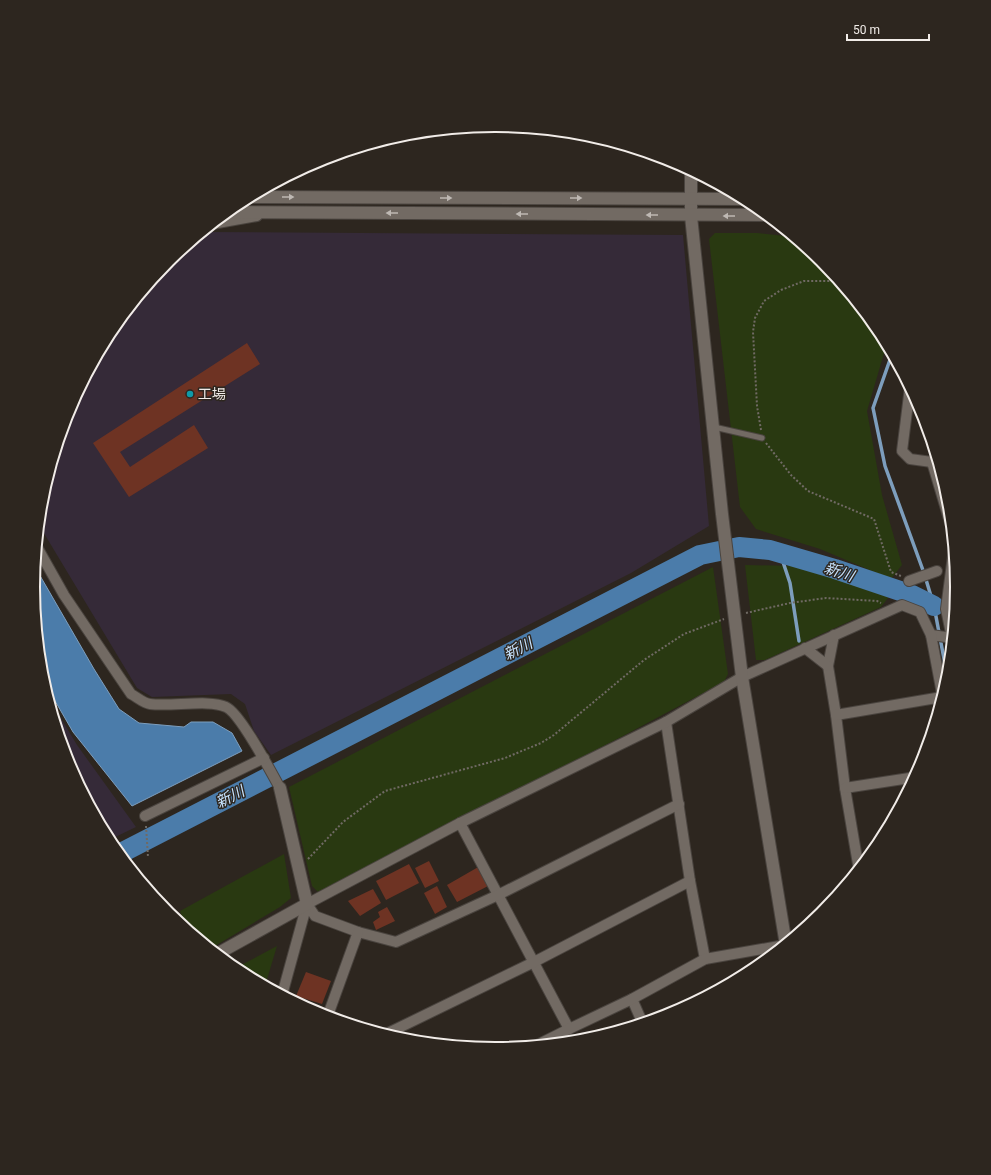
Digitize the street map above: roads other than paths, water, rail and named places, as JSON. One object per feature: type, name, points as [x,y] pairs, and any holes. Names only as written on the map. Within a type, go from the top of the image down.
[{"type":"street","points":[[691,176],[691,216],[722,514],[742,677],[784,940]]},
{"type":"street","points":[[261,197],[733,199]]},
{"type":"street","points":[[238,212],[759,216]]},
{"type":"street","points":[[224,222],[273,212]]},
{"type":"street","points":[[909,397],[902,451],[910,459],[933,463]]},
{"type":"street","points":[[41,555],[64,595],[131,694],[148,704],[218,704],[227,707],[237,717],[264,758],[280,788],[307,904],[315,916],[358,932],[396,942],[498,895],[679,804]]},
{"type":"street","points":[[909,580],[937,571]]},
{"type":"street","points":[[943,670],[943,637],[951,574]]},
{"type":"street","points":[[222,951],[307,904],[460,823],[666,722],[742,677],[892,609],[902,605],[920,612],[943,637]]},
{"type":"street","points":[[834,635],[828,666],[845,788],[858,864]]},
{"type":"street","points":[[805,648],[828,666]]},
{"type":"street","points":[[836,715],[936,699]]},
{"type":"street","points":[[666,722],[690,881],[705,959]]},
{"type":"street","points":[[145,816],[264,758]]},
{"type":"street","points":[[845,788],[909,778]]},
{"type":"street","points":[[460,823],[568,1028]]},
{"type":"street","points":[[393,1031],[534,962],[690,881]]},
{"type":"street","points":[[283,990],[307,904]]},
{"type":"street","points":[[329,1011],[358,932]]},
{"type":"street","points":[[546,1040],[568,1028],[632,999],[705,959],[776,947]]},
{"type":"street","points":[[632,999],[641,1019]]},
{"type":"lane","points":[[713,427],[762,438]]},
{"type":"water","points":[[40,576],[119,709],[139,723],[184,727],[191,722],[213,722],[232,733],[242,751],[132,806],[73,732],[55,701],[49,676],[41,617]]},
{"type":"waterway","points":[[890,360],[873,408],[885,466],[924,573],[934,606],[944,662]]},
{"type":"waterway","name":"新川","points":[[124,851],[700,555],[739,547],[770,550],[835,569],[912,595],[934,606]]},
{"type":"waterway","points":[[780,553],[790,583],[799,641]]},
{"type":"place","name":"工場","points":[[190,394]]}]
